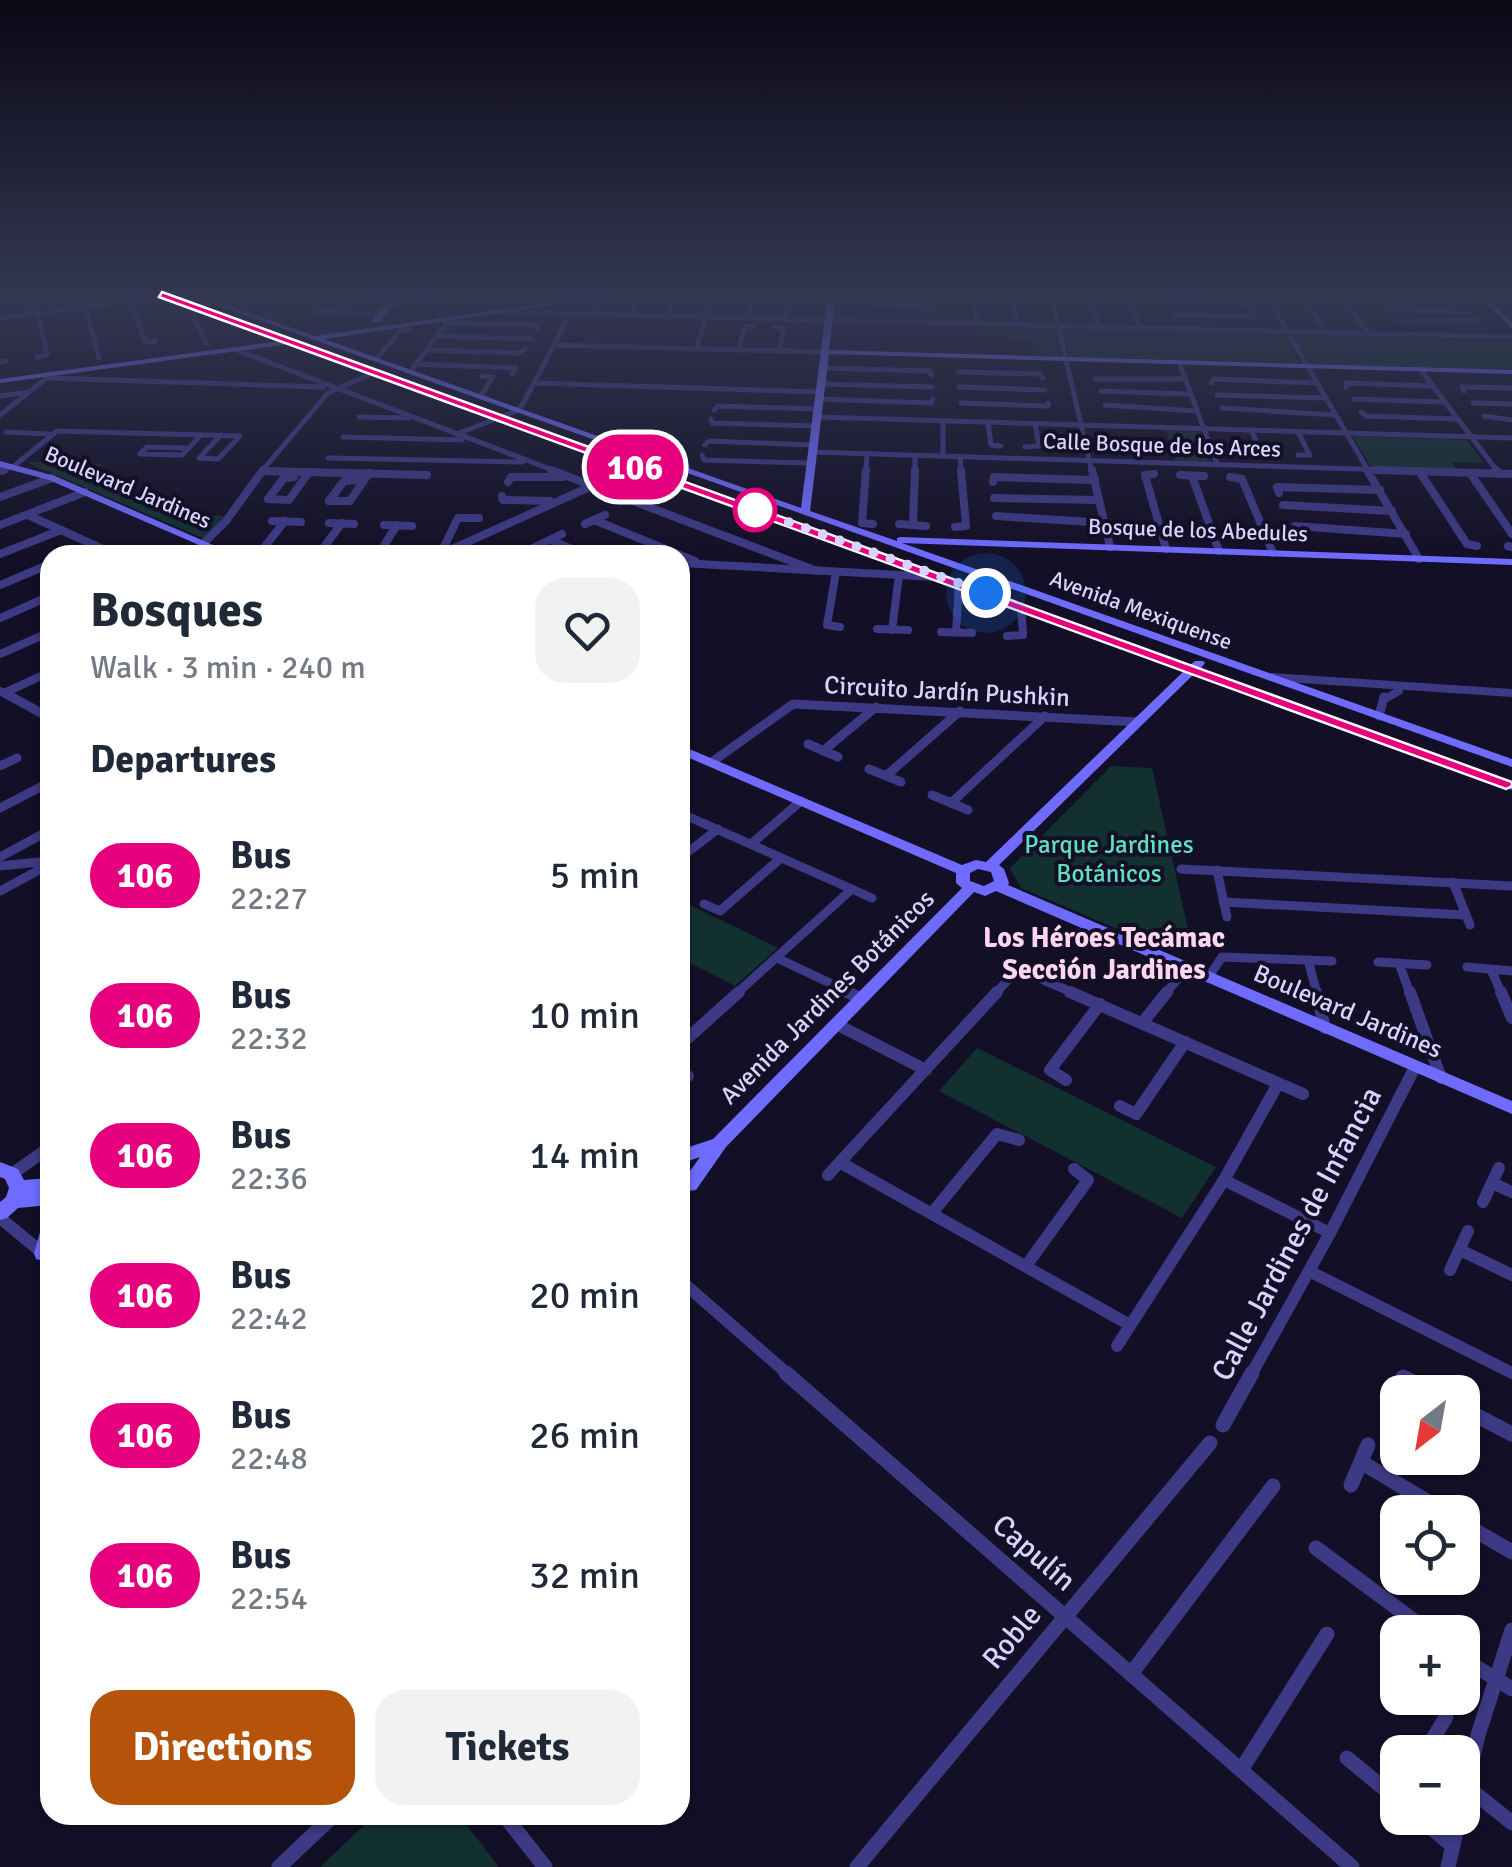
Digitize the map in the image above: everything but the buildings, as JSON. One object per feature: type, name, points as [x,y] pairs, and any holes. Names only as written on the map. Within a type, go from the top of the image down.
[{"type":"main road","name":"Avenida Mexiquense","points":[[413,382],[498,418],[1512,786]]},
{"type":"main road","name":"Avenida Mexiquense","points":[[445,382],[516,411],[1512,763]]},
{"type":"main road","points":[[805,513],[821,382]]},
{"type":"main road","name":"Boulevard Jardines","points":[[4,466],[52,478],[208,545]]},
{"type":"main road","name":"Bosque de los Abedules","points":[[884,539],[1512,562]]},
{"type":"main road","points":[[990,866],[1207,655]]},
{"type":"main road","points":[[690,753],[962,870],[976,864],[990,866],[1001,874],[999,887],[985,891],[970,888],[960,878],[962,870]]},
{"type":"main road","name":"Boulevard Jardines","points":[[999,887],[1512,1108]]},
{"type":"main road","name":"Avenida Jardines Botánicos","points":[[690,1181],[720,1142],[970,888]]},
{"type":"main road","name":"Avenida Jardines Botánicos","points":[[690,1153],[720,1142]]},
{"type":"main road","points":[[7,1194],[40,1187]]},
{"type":"main road","points":[[7,1194],[40,1197]]},
{"type":"street","points":[[0,415],[43,382]]},
{"type":"street","points":[[174,390],[183,382]]},
{"type":"street","points":[[187,382],[334,387]]},
{"type":"street","points":[[321,382],[818,571]]},
{"type":"street","points":[[204,543],[334,387],[344,382]]},
{"type":"street","points":[[480,397],[490,382]]},
{"type":"street","points":[[711,419],[712,422],[932,382]]},
{"type":"street","points":[[959,382],[962,422]]},
{"type":"street","points":[[959,387],[1045,387],[1043,382]]},
{"type":"street","points":[[1071,382],[1110,546]]},
{"type":"street","points":[[1098,382],[1100,388],[1189,394]]},
{"type":"street","points":[[1185,382],[1218,464]]},
{"type":"street","points":[[1294,382],[1317,383],[1420,558]]},
{"type":"street","points":[[1429,382],[1498,474]]},
{"type":"street","points":[[457,434],[516,411],[535,383],[819,404],[962,422],[1512,438]]},
{"type":"street","points":[[1346,386],[1432,386]]},
{"type":"street","points":[[1464,391],[1462,387],[1512,388]]},
{"type":"street","points":[[0,396],[30,392]]},
{"type":"street","points":[[1217,395],[1326,398]]},
{"type":"street","points":[[1354,399],[1444,402]]},
{"type":"street","points":[[714,410],[716,406],[932,400]]},
{"type":"street","points":[[372,402],[357,420],[416,419]]},
{"type":"street","points":[[1473,402],[1512,404]]},
{"type":"street","points":[[960,403],[1048,404]]},
{"type":"street","points":[[1104,405],[1195,411]]},
{"type":"street","points":[[1222,408],[1227,412],[1336,415]]},
{"type":"street","points":[[1361,412],[1366,416],[1457,419]]},
{"type":"street","points":[[1484,416],[1490,420],[1512,420]]},
{"type":"street","points":[[943,420],[943,456]]},
{"type":"street","points":[[988,422],[991,445],[1001,446]]},
{"type":"street","points":[[1025,446],[1038,446],[1035,424]]},
{"type":"street","points":[[6,432],[50,434],[65,430],[240,436],[218,459],[199,458],[221,436]]},
{"type":"street","points":[[1252,430],[1262,453],[1270,454]]},
{"type":"street","points":[[1298,432],[1310,454],[1298,455]]},
{"type":"street","points":[[4,466],[50,434]]},
{"type":"street","points":[[188,448],[147,447],[140,454],[178,456],[188,448],[201,435]]},
{"type":"street","points":[[343,438],[472,440]]},
{"type":"street","points":[[705,445],[709,442],[811,453]]},
{"type":"street","points":[[702,455],[704,460],[811,453]]},
{"type":"street","name":"Calle Bosque de los Arces","points":[[811,453],[1512,474]]},
{"type":"street","points":[[867,454],[862,523],[873,524]]},
{"type":"street","points":[[913,525],[915,455]]},
{"type":"street","points":[[955,527],[966,526],[960,456]]},
{"type":"street","points":[[328,458],[529,462]]},
{"type":"street","points":[[460,545],[635,466]]},
{"type":"street","points":[[266,467],[307,475],[427,475]]},
{"type":"street","points":[[1419,471],[1467,544],[1478,546]]},
{"type":"street","points":[[1470,473],[1512,534]]},
{"type":"street","points":[[1154,474],[1145,475],[1166,549]]},
{"type":"street","points":[[307,475],[289,500],[268,499],[284,478],[307,475]]},
{"type":"street","points":[[1180,475],[1204,476]]},
{"type":"street","points":[[508,482],[511,477],[569,476]]},
{"type":"street","points":[[1192,476],[1219,551]]},
{"type":"street","points":[[367,477],[350,501],[329,501],[344,480],[367,477]]},
{"type":"street","points":[[992,482],[992,477],[1095,480]]},
{"type":"street","points":[[1230,477],[1242,478],[1273,553]]},
{"type":"street","points":[[0,497],[52,478]]},
{"type":"street","points":[[1380,490],[1277,487],[1282,503],[1392,511]]},
{"type":"street","points":[[1,524],[85,492]]},
{"type":"street","points":[[502,496],[501,500],[557,501]]},
{"type":"street","points":[[994,498],[1099,500]]},
{"type":"street","points":[[28,515],[93,545]]},
{"type":"street","points":[[604,515],[589,522],[652,545]]},
{"type":"street","points":[[996,516],[999,520],[1105,523]]},
{"type":"street","points":[[446,545],[458,518],[479,518]]},
{"type":"street","points":[[272,520],[301,522]]},
{"type":"street","points":[[266,545],[285,521]]},
{"type":"street","points":[[330,522],[354,524]]},
{"type":"street","points":[[326,545],[342,523]]},
{"type":"street","points":[[899,524],[926,526]]},
{"type":"street","points":[[384,525],[412,526]]},
{"type":"street","points":[[384,545],[396,525]]},
{"type":"street","points":[[1294,526],[1406,534]]},
{"type":"street","points":[[0,554],[61,530]]},
{"type":"street","points":[[540,545],[562,534]]},
{"type":"street","points":[[551,540],[563,545]]},
{"type":"street","points":[[690,559],[704,564]]},
{"type":"street","points":[[690,563],[942,578]]},
{"type":"street","points":[[0,585],[40,568]]},
{"type":"street","points":[[836,572],[827,625],[840,627]]},
{"type":"street","points":[[892,630],[899,575]]},
{"type":"street","points":[[956,632],[960,584]]},
{"type":"street","points":[[0,618],[40,600]]},
{"type":"street","points":[[1006,636],[1022,636],[1022,606]]},
{"type":"street","points":[[877,629],[908,630]]},
{"type":"street","points":[[941,632],[972,633]]},
{"type":"street","points":[[0,654],[40,636]]},
{"type":"street","points":[[2,692],[40,676]]},
{"type":"street","points":[[1270,678],[1512,693]]},
{"type":"street","points":[[1379,716],[1384,696],[1404,688]]},
{"type":"street","points":[[2,692],[40,711]]},
{"type":"street","name":"Circuito Jardín Pushkin","points":[[712,762],[793,704],[1138,722]]},
{"type":"street","points":[[823,751],[876,707]]},
{"type":"street","points":[[886,776],[960,712]]},
{"type":"street","points":[[951,803],[1045,716]]},
{"type":"street","points":[[808,744],[838,757]]},
{"type":"street","points":[[0,766],[17,758]]},
{"type":"street","points":[[869,769],[901,782]]},
{"type":"street","points":[[0,808],[40,787]]},
{"type":"street","points":[[932,796],[968,810]]},
{"type":"street","points":[[752,844],[801,801]]},
{"type":"street","points":[[690,817],[872,898]]},
{"type":"street","points":[[690,850],[718,829]]},
{"type":"street","points":[[0,858],[40,836]]},
{"type":"street","points":[[704,904],[720,911],[781,858]]},
{"type":"street","points":[[0,866],[40,863]]},
{"type":"street","points":[[0,891],[40,868]]},
{"type":"street","points":[[1181,868],[1512,886]]},
{"type":"street","points":[[1217,870],[1227,917]]},
{"type":"street","points":[[1223,902],[1468,920],[1453,882]]},
{"type":"street","points":[[690,1036],[852,889]]},
{"type":"street","points":[[1208,978],[1222,956],[1332,961]]},
{"type":"street","points":[[777,958],[860,998]]},
{"type":"street","points":[[1308,960],[1325,1028]]},
{"type":"street","points":[[1378,962],[1427,964]]},
{"type":"street","points":[[1400,963],[1441,1078]]},
{"type":"street","points":[[1468,967],[1512,971]]},
{"type":"street","points":[[828,1175],[1018,969],[1302,1094]]},
{"type":"street","points":[[1142,1022],[1186,969]]},
{"type":"street","points":[[1491,970],[1512,1018]]},
{"type":"street","points":[[1066,1080],[1050,1070],[1100,1004]]},
{"type":"street","points":[[836,1024],[926,1070]]},
{"type":"street","points":[[1120,1106],[1136,1114],[1185,1042]]},
{"type":"street","name":"Calle Jardines de Infancia","points":[[1223,1425],[1330,1233],[1414,1067]]},
{"type":"street","points":[[1117,1346],[1224,1180],[1278,1084]]},
{"type":"street","points":[[932,1213],[997,1134],[1019,1140]]},
{"type":"street","points":[[40,1158],[7,1194],[40,1246]]},
{"type":"street","points":[[841,1162],[1130,1325]]},
{"type":"street","points":[[1026,1266],[1088,1180],[1074,1168]]},
{"type":"street","points":[[1484,1202],[1499,1168]]},
{"type":"street","points":[[1224,1180],[1330,1233]]},
{"type":"street","points":[[1492,1183],[1512,1192]]},
{"type":"street","points":[[1450,1270],[1468,1231]]},
{"type":"street","points":[[1460,1250],[1512,1276]]},
{"type":"street","points":[[1309,1271],[1512,1373]]},
{"type":"street","name":"Capulín","points":[[690,1289],[1352,1867]]},
{"type":"street","points":[[1480,1417],[1512,1434]]},
{"type":"street","name":"Roble","points":[[857,1867],[1210,1443]]},
{"type":"street","points":[[1350,1485],[1368,1445]]},
{"type":"street","points":[[1361,1462],[1417,1495]]},
{"type":"street","points":[[1131,1674],[1273,1486]]},
{"type":"street","points":[[1480,1533],[1512,1552]]},
{"type":"street","points":[[1316,1548],[1406,1615]]},
{"type":"street","points":[[1480,1738],[1512,1630]]},
{"type":"street","points":[[1241,1770],[1327,1634]]},
{"type":"street","points":[[1480,1668],[1512,1689]]},
{"type":"street","points":[[1435,1735],[1446,1717]]},
{"type":"street","points":[[1347,1758],[1380,1785]]},
{"type":"street","points":[[1480,1804],[1512,1823]]},
{"type":"street","points":[[279,1867],[323,1825]]},
{"type":"street","points":[[512,1825],[544,1867]]},
{"type":"street","points":[[1440,1835],[1453,1846]]},
{"type":"street","points":[[1448,1867],[1455,1835]]},
{"type":"green space","points":[[1166,431],[1201,432],[1212,463],[1176,462]]},
{"type":"green space","points":[[1353,436],[1467,440],[1484,463],[1452,462],[1457,471],[1372,468]]},
{"type":"green space","points":[[26,462],[103,464],[89,479],[176,514],[224,516],[205,539]]},
{"type":"green space","name":"Parque Jardines Botánicos","points":[[1111,766],[1152,768],[1188,929],[1157,928],[1160,947],[1021,888],[1010,868]]},
{"type":"green space","points":[[690,905],[778,948],[735,986],[690,963]]},
{"type":"green space","points":[[977,1048],[1216,1167],[1182,1218],[939,1091]]},
{"type":"green space","points":[[364,1825],[467,1825],[499,1867],[320,1867]]},
{"type":"bus line","name":"106","points":[[401,382],[1512,786]]},
{"type":"district","name":"Los Héroes Tecámac Sección Jardines","points":[[1104,954]]},
{"type":"route","points":[[755,510],[986,593]]}]
